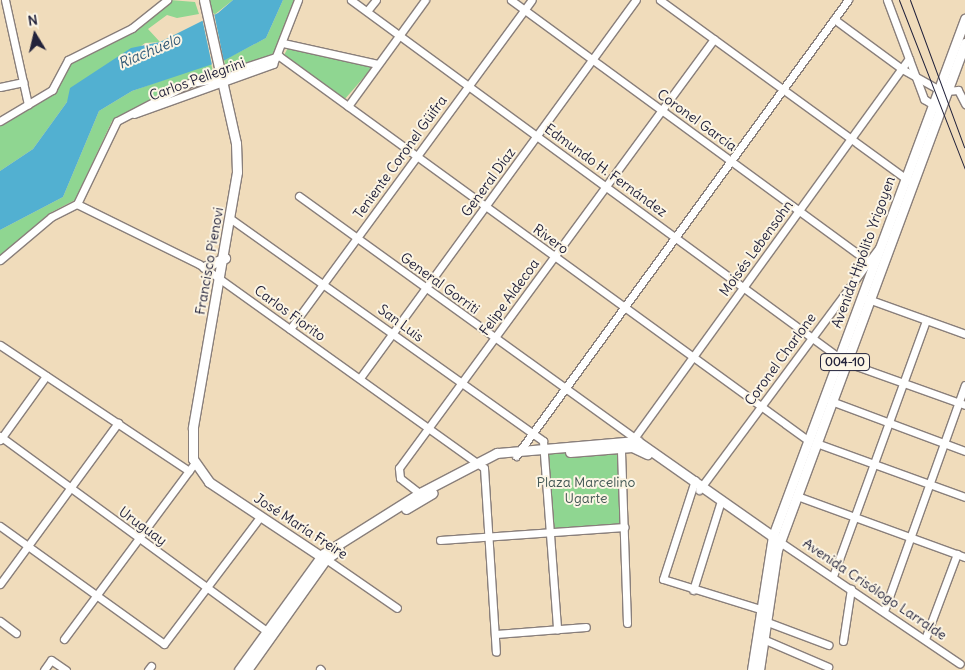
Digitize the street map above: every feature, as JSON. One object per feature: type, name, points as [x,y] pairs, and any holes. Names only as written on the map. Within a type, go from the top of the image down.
[{"type":"main road","name":"Francisco Pienovi","points":[[192,467],[192,428],[225,258],[231,220],[237,154],[205,2]]},
{"type":"main road","name":"Avenida Hipólito Yrigoyen","points":[[752,670],[776,539],[797,496],[812,442],[831,401],[863,290],[936,107],[965,19]]},
{"type":"main road","name":"Avenida Hipólito Yrigoyen","points":[[942,90],[965,44]]},
{"type":"main road","name":"Avenida Hipólito Yrigoyen","points":[[759,670],[763,639],[760,609],[776,539],[842,360],[868,299],[908,180]]},
{"type":"main road","points":[[204,267],[225,258]]},
{"type":"main road","points":[[546,451],[635,440],[776,539]]},
{"type":"main road","points":[[239,670],[269,633],[323,558],[423,495],[479,464],[517,453],[638,448],[697,485],[720,504],[776,539]]},
{"type":"main road","name":"José María Freire","points":[[192,467],[205,479],[323,558]]},
{"type":"main road","points":[[247,670],[269,633]]},
{"type":"street","points":[[5,0],[28,105]]},
{"type":"street","points":[[0,121],[52,90],[68,60],[132,28],[167,0]]},
{"type":"street","points":[[278,56],[298,0]]},
{"type":"street","name":"Edmundo H. Fernández","points":[[351,0],[812,336],[842,360],[903,384],[962,404]]},
{"type":"street","points":[[367,11],[376,0]]},
{"type":"street","points":[[348,106],[425,0]]},
{"type":"street","name":"Coronel García","points":[[511,0],[867,261]]},
{"type":"street","name":"Teniente Coronel Güifra","points":[[290,329],[532,0]]},
{"type":"street","name":"General Díaz","points":[[360,378],[636,0]]},
{"type":"street","points":[[660,0],[850,140],[908,180]]},
{"type":"street","points":[[517,453],[530,432],[848,0]]},
{"type":"street","points":[[887,0],[917,80],[936,107]]},
{"type":"street","points":[[834,19],[917,80],[942,90],[958,90],[965,104]]},
{"type":"street","name":"Felipe Aldecoa","points":[[423,495],[398,473],[554,256],[714,39]]},
{"type":"street","points":[[284,43],[378,64]]},
{"type":"street","name":"Carlos Pellegrini","points":[[119,119],[194,94],[223,81],[247,66],[278,56]]},
{"type":"street","name":"Carlos Pellegrini","points":[[77,204],[111,127],[119,119],[181,86],[190,83],[223,81],[249,74],[278,56]]},
{"type":"street","name":"Rivero","points":[[278,56],[760,408],[812,442],[965,497]]},
{"type":"street","name":"Moisés Lebensohn","points":[[621,448],[635,440],[691,357],[909,60]]},
{"type":"street","points":[[247,66],[249,74]]},
{"type":"street","points":[[0,87],[23,82]]},
{"type":"street","points":[[190,83],[194,94]]},
{"type":"street","points":[[181,86],[186,97]]},
{"type":"street","name":"General Gorriti","points":[[299,196],[635,440]]},
{"type":"street","points":[[0,260],[51,217],[77,204]]},
{"type":"street","name":"Carlos Fiorito","points":[[77,204],[204,267],[479,464]]},
{"type":"street","name":"San Luis","points":[[231,220],[323,283],[530,432],[546,451]]},
{"type":"street","name":"Coronel Charlone","points":[[693,590],[663,579],[697,485],[760,408],[850,283],[879,248]]},
{"type":"street","points":[[850,283],[863,290]]},
{"type":"street","points":[[868,299],[965,334]]},
{"type":"street","points":[[833,576],[926,320]]},
{"type":"street","name":"José María Freire","points":[[0,345],[118,423],[192,467]]},
{"type":"street","points":[[1,438],[46,376]]},
{"type":"street","points":[[884,611],[944,444],[962,404],[965,385]]},
{"type":"street","points":[[831,401],[965,451]]},
{"type":"street","points":[[0,584],[118,423]]},
{"type":"street","name":"Uruguay","points":[[1,438],[269,633]]},
{"type":"street","points":[[621,448],[628,623]]},
{"type":"street","points":[[546,451],[557,629]]},
{"type":"street","points":[[479,464],[487,474],[496,652]]},
{"type":"street","points":[[64,639],[192,467]]},
{"type":"street","points":[[797,496],[965,557]]},
{"type":"street","points":[[720,504],[693,590],[760,609]]},
{"type":"street","points":[[0,526],[96,597],[164,644],[208,589],[260,517]]},
{"type":"street","points":[[440,540],[625,527]]},
{"type":"street","name":"Avenida Crisólogo Larralde","points":[[776,539],[833,576],[961,665]]},
{"type":"street","points":[[925,639],[957,554]]},
{"type":"street","name":"José María Freire","points":[[323,558],[397,608]]},
{"type":"street","points":[[843,641],[851,589]]},
{"type":"street","points":[[762,620],[828,645]]},
{"type":"street","points":[[0,621],[16,633]]},
{"type":"street","points":[[496,634],[586,627]]},
{"type":"street","points":[[763,639],[828,667]]},
{"type":"street","points":[[44,670],[51,660],[66,670]]},
{"type":"green space","points":[[170,0],[195,2],[199,14],[177,18],[167,15],[148,29],[160,42],[145,43],[67,102],[33,149],[0,171],[0,123],[42,99],[68,63],[123,36]]},
{"type":"green space","points":[[209,0],[233,0],[214,15],[210,10]]},
{"type":"green space","points":[[283,0],[295,0],[277,52],[227,73],[224,60],[266,38]]},
{"type":"green space","points":[[289,46],[372,65],[372,68],[344,100],[284,55]]},
{"type":"green space","points":[[211,63],[214,77],[197,78],[112,121],[75,200],[50,213],[0,256],[0,230],[63,197],[99,111],[132,91]]},
{"type":"green space","name":"Plaza Marcelino Ugarte","points":[[621,448],[625,527],[551,532],[546,454]]},
{"type":"water","name":"Riachuelo","points":[[233,0],[283,0],[266,38],[225,60],[132,91],[99,111],[63,197],[0,230],[0,171],[33,149],[67,102],[70,88],[131,48],[160,42],[218,13]]},
{"type":"pier","points":[[214,13],[224,62],[212,65],[202,18]]},
{"type":"railway","points":[[899,0],[965,169]]},
{"type":"railway","points":[[910,0],[964,147]]}]
